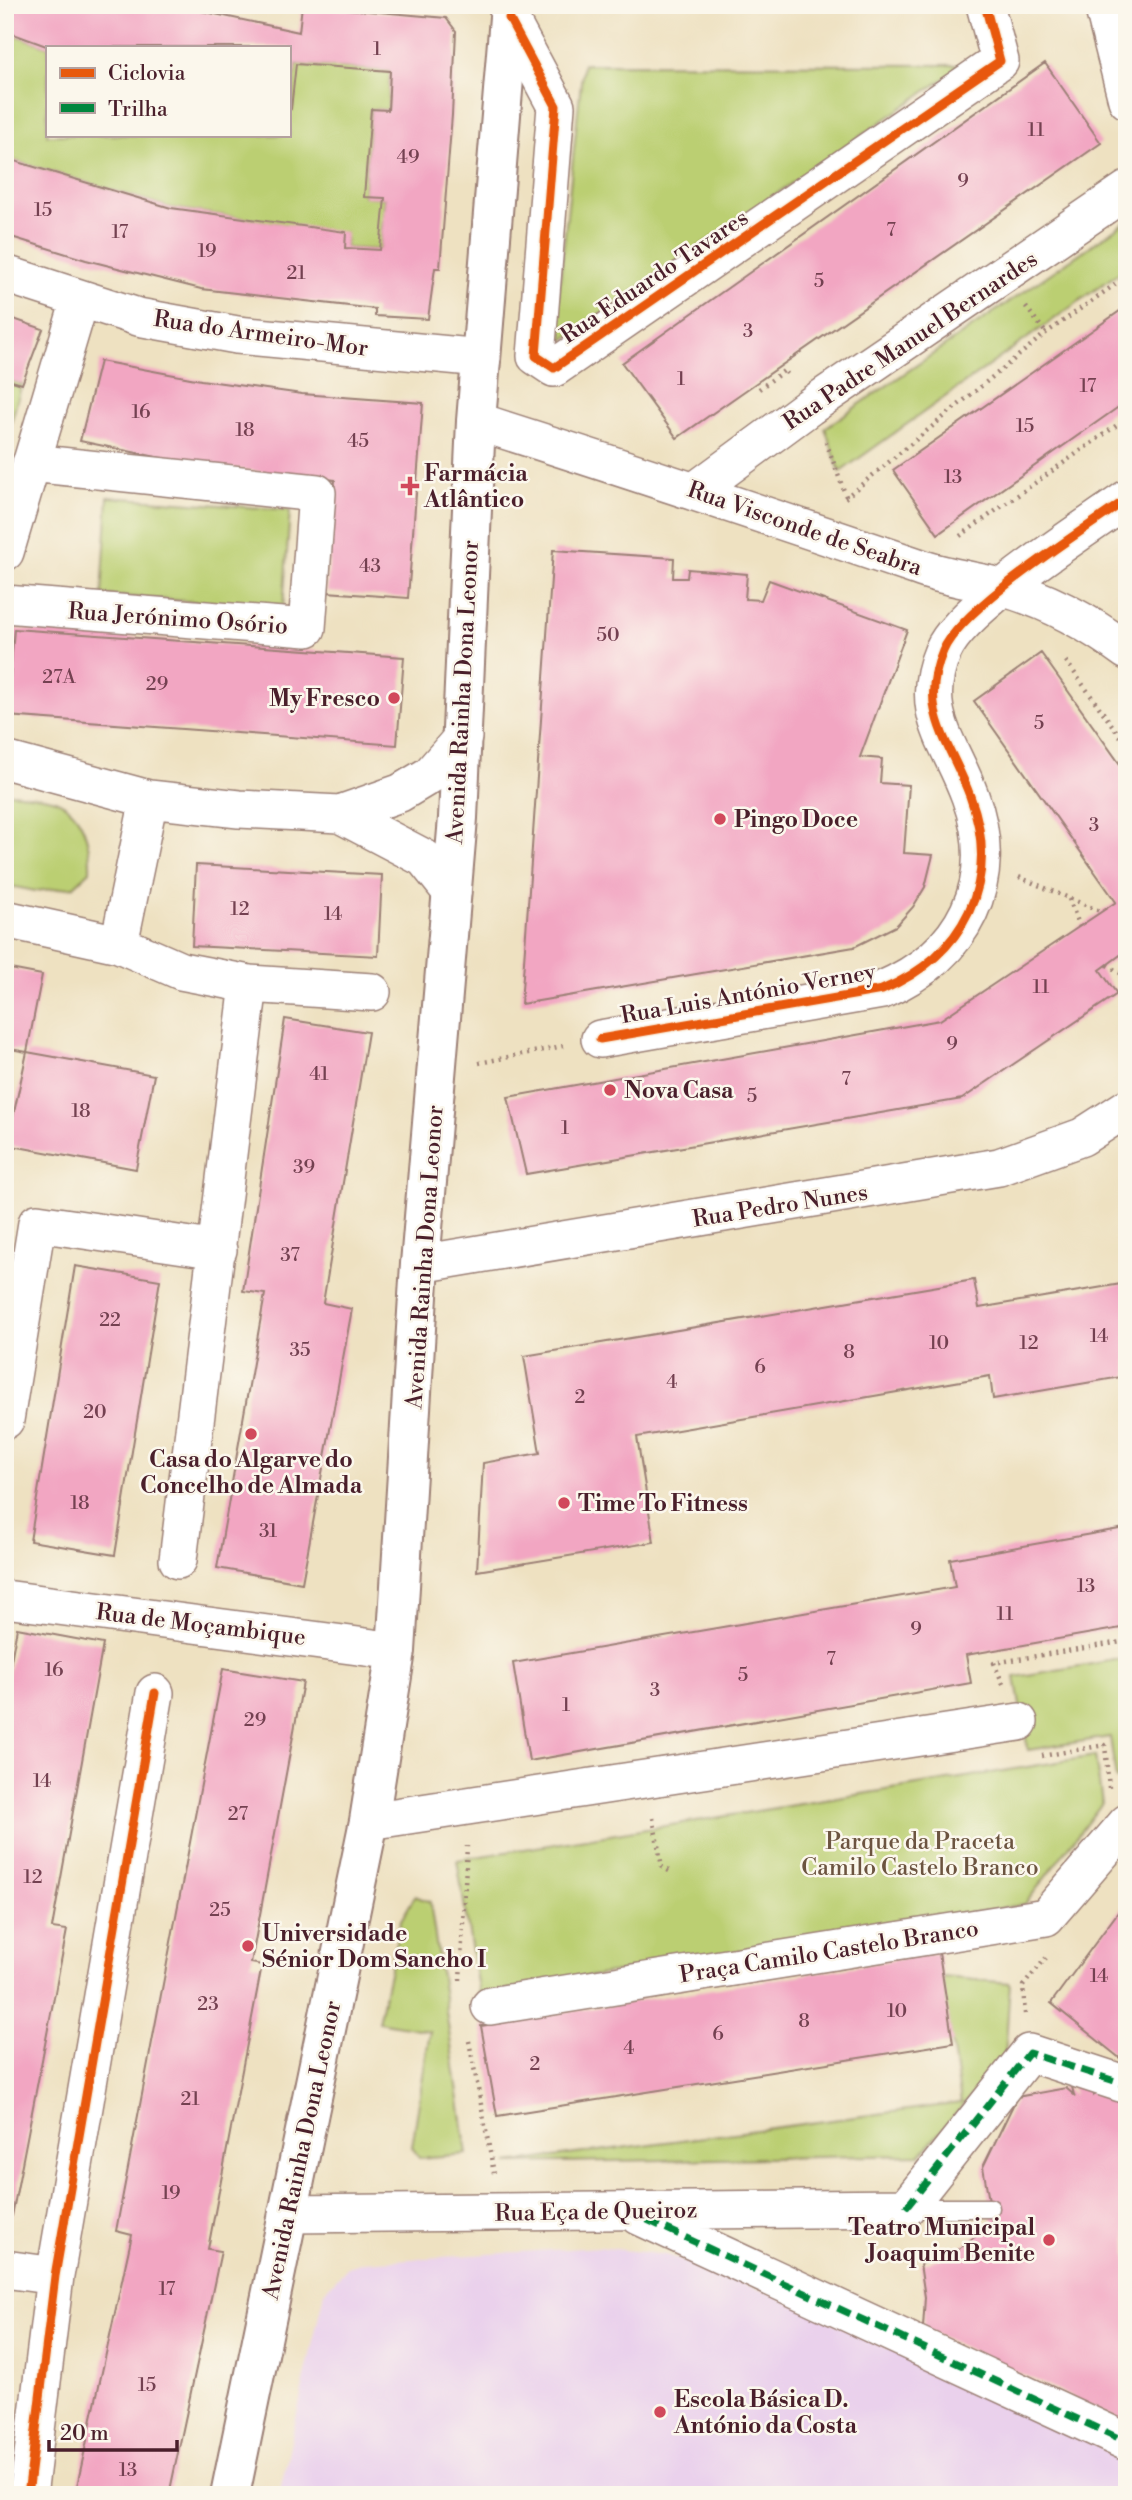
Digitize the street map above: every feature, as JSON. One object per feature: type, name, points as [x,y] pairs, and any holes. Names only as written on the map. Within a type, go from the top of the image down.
[{"type":"main road","name":"Avenida Rainha Dona Leonor","points":[[230,2495],[369,1821],[396,1651],[421,1264],[463,737],[475,421],[510,12]]},
{"type":"street","name":"Rua Eduardo Tavares","points":[[510,12],[556,107],[536,356],[554,368],[1000,61],[985,5]]},
{"type":"street","points":[[1103,5],[1127,100]]},
{"type":"street","name":"Rua Padre Manuel Bernardes","points":[[695,491],[809,407],[1127,190]]},
{"type":"street","name":"Rua do Armeiro-Mor","points":[[5,274],[138,317],[237,335],[482,358]]},
{"type":"street","points":[[5,552],[80,300]]},
{"type":"street","name":"Rua Visconde de Seabra","points":[[475,421],[695,491],[923,569],[1003,587],[1050,604],[1098,629],[1127,651]]},
{"type":"street","name":"Rua Jerónimo Osório","points":[[5,604],[307,628],[317,493],[31,463]]},
{"type":"street","name":"Rua Luis António Verney","points":[[600,1039],[882,990],[907,979],[948,946],[964,923],[975,900],[981,861],[979,822],[961,774],[941,735],[932,699],[935,673],[949,638],[1003,587],[1127,499]]},
{"type":"street","points":[[5,760],[149,799],[239,809],[341,814],[400,793],[430,775],[463,737]]},
{"type":"street","points":[[119,944],[149,799]]},
{"type":"street","points":[[341,814],[424,858],[452,893]]},
{"type":"street","points":[[5,919],[119,944],[181,971],[249,984],[372,992]]},
{"type":"street","points":[[178,1560],[249,984]]},
{"type":"street","name":"Rua Pedro Nunes","points":[[421,1264],[999,1167],[1082,1137],[1127,1108]]},
{"type":"street","points":[[5,1420],[37,1223],[218,1250]]},
{"type":"street","name":"Rua de Moçambique","points":[[5,1599],[396,1651]]},
{"type":"street","points":[[28,2495],[55,2276],[155,1693]]},
{"type":"street","points":[[369,1821],[1019,1722]]},
{"type":"street","points":[[1046,1917],[1127,1823]]},
{"type":"street","name":"Praça Camilo Castelo Branco","points":[[490,2006],[1046,1917]]},
{"type":"street","points":[[906,2208],[1029,2053],[1127,2085]]},
{"type":"street","name":"Rua Eça de Queiroz","points":[[287,2214],[906,2208]]},
{"type":"street","points":[[628,2211],[1127,2442]]},
{"type":"street","points":[[5,2269],[55,2276]]},
{"type":"lane","points":[[906,2208],[990,2208]]},
{"type":"path","points":[[845,498],[1046,332],[1127,276]]},
{"type":"path","points":[[1021,300],[1046,332]]},
{"type":"path","points":[[951,542],[1127,418]]},
{"type":"path","points":[[1065,659],[1127,746]]},
{"type":"path","points":[[981,861],[1102,912]]},
{"type":"path","points":[[1068,898],[1080,927]]},
{"type":"path","points":[[1107,965],[1127,977]]},
{"type":"path","points":[[437,1071],[600,1039]]},
{"type":"path","points":[[1105,1745],[1108,1781]]},
{"type":"path","points":[[645,1779],[662,1867],[671,1872]]},
{"type":"path","points":[[459,1987],[470,1807]]},
{"type":"path","points":[[1029,2053],[1023,1986],[1046,1959],[1046,1917]]},
{"type":"path","points":[[468,2035],[489,2148]]},
{"type":"shaded area","name":"Escola Básica D. António da Costa","points":[[598,2247],[666,2255],[769,2293],[1127,2460],[1127,2495],[279,2495],[324,2292],[348,2267],[364,2262]]},
{"type":"green space","points":[[5,31],[46,46],[46,136],[290,136],[290,108],[296,64],[390,71],[388,110],[371,109],[364,196],[385,198],[380,250],[345,248],[346,233],[171,208],[5,158]]},
{"type":"green space","points":[[583,64],[964,65],[553,347]]},
{"type":"green space","points":[[1127,221],[1127,267],[840,472],[825,428]]},
{"type":"green space","points":[[5,379],[22,384],[5,444]]},
{"type":"green space","points":[[108,497],[290,510],[283,608],[102,595]]},
{"type":"green space","points":[[5,792],[55,800],[65,805],[79,820],[87,840],[90,871],[73,887],[35,891],[5,885]]},
{"type":"green space","points":[[1127,1658],[1127,1778],[1116,1779],[1110,1737],[1028,1750],[1015,1677]]},
{"type":"green space","name":"Parque da Praceta Camilo Castelo Branco","points":[[1095,1756],[1102,1803],[1025,1904],[479,1995],[457,1860]]},
{"type":"green space","points":[[415,1896],[430,1902],[467,2154],[419,2158],[412,2147],[430,2031],[378,2022],[401,1920]]},
{"type":"green space","points":[[942,1977],[1010,1983],[1005,2057],[920,2155],[508,2163],[961,2103]]},
{"type":"building","points":[[5,5],[173,5],[299,32],[302,5],[446,18],[456,31],[452,115],[440,268],[435,268],[428,319],[375,316],[375,309],[201,289],[86,260],[5,235],[5,158],[171,208],[346,232],[345,248],[380,250],[385,198],[364,197],[371,109],[388,110],[390,71],[296,64],[291,109],[290,46],[46,46],[5,31]]},
{"type":"building","points":[[1045,63],[1101,143],[677,438],[622,363]]},
{"type":"building","points":[[1127,306],[1127,401],[938,534],[893,470]]},
{"type":"building","points":[[5,316],[43,329],[22,384],[5,379]]},
{"type":"building","points":[[100,361],[201,380],[302,394],[423,403],[408,598],[327,592],[335,480],[185,463],[80,441]]},
{"type":"building","name":"Pingo Doce","points":[[553,550],[674,558],[673,578],[687,578],[688,569],[747,574],[745,599],[761,600],[769,580],[907,630],[860,757],[882,759],[880,783],[909,785],[904,853],[933,855],[925,887],[913,907],[896,926],[854,947],[521,1004]]},
{"type":"building","points":[[14,629],[404,657],[397,745],[7,716]]},
{"type":"building","points":[[1041,653],[1127,774],[1127,950],[1100,970],[1117,994],[962,1099],[526,1174],[508,1097],[940,1020],[1116,902],[974,701]]},
{"type":"building","points":[[196,865],[382,875],[378,956],[192,946]]},
{"type":"building","points":[[5,968],[42,975],[27,1052],[5,1048]]},
{"type":"building","points":[[285,1019],[368,1032],[323,1303],[352,1309],[302,1583],[217,1568],[265,1294],[243,1291]]},
{"type":"building","points":[[27,1052],[154,1075],[136,1169],[7,1145]]},
{"type":"building","points":[[75,1266],[160,1280],[115,1555],[30,1541]]},
{"type":"building","points":[[974,1280],[979,1308],[1127,1283],[1127,1376],[993,1399],[990,1376],[637,1437],[654,1542],[477,1571],[483,1463],[540,1453],[524,1356]]},
{"type":"building","points":[[1125,1528],[1127,1627],[966,1655],[971,1683],[529,1761],[513,1663],[955,1587],[950,1559]]},
{"type":"building","points":[[17,1628],[103,1644],[52,1928],[67,1930],[12,2216],[5,2215],[5,1693]]},
{"type":"building","points":[[223,1669],[303,1682],[251,1963],[262,1965],[208,2249],[221,2251],[169,2495],[75,2495],[132,2235],[116,2231]]},
{"type":"building","points":[[1127,1900],[1127,2064],[1051,2003]]},
{"type":"building","points":[[939,1953],[953,2043],[497,2116],[481,2026]]},
{"type":"building","name":"Teatro Municipal Joaquim Benite","points":[[1093,2083],[1094,2095],[1102,2086],[1127,2095],[1127,2423],[923,2328],[925,2297],[920,2264],[949,2256],[993,2223],[983,2167],[1017,2097],[1066,2088],[1074,2095],[1072,2087]]},
{"type":"marked path","points":[[906,2208],[1029,2053],[1127,2085]]},
{"type":"marked path","points":[[628,2211],[1127,2442]]},
{"type":"cycle path","points":[[509,18],[556,106],[536,356],[554,368],[1000,61],[985,5]]},
{"type":"cycle path","points":[[600,1039],[882,990],[911,975],[935,957],[954,936],[969,912],[978,886],[981,858],[979,828],[970,796],[939,726],[935,709],[933,692],[943,651],[954,633],[998,592],[1127,499]]},
{"type":"cycle path","points":[[28,2495],[55,2276],[155,1693]]},
{"type":"place","name":"Farmácia Atlântico","points":[[410,486]]},
{"type":"place","name":"My Fresco","points":[[394,698]]},
{"type":"place","name":"Pingo Doce","points":[[720,819]]},
{"type":"place","name":"Nova Casa","points":[[610,1090]]},
{"type":"place","name":"Casa do Algarve do Concelho de Almada","points":[[251,1434]]},
{"type":"place","name":"Time To Fitness","points":[[564,1503]]},
{"type":"place","name":"Universidade Sénior Dom Sancho I","points":[[248,1946]]},
{"type":"place","name":"Teatro Municipal Joaquim Benite","points":[[1049,2240]]},
{"type":"place","name":"Escola Básica D. António da Costa","points":[[660,2412]]}]
